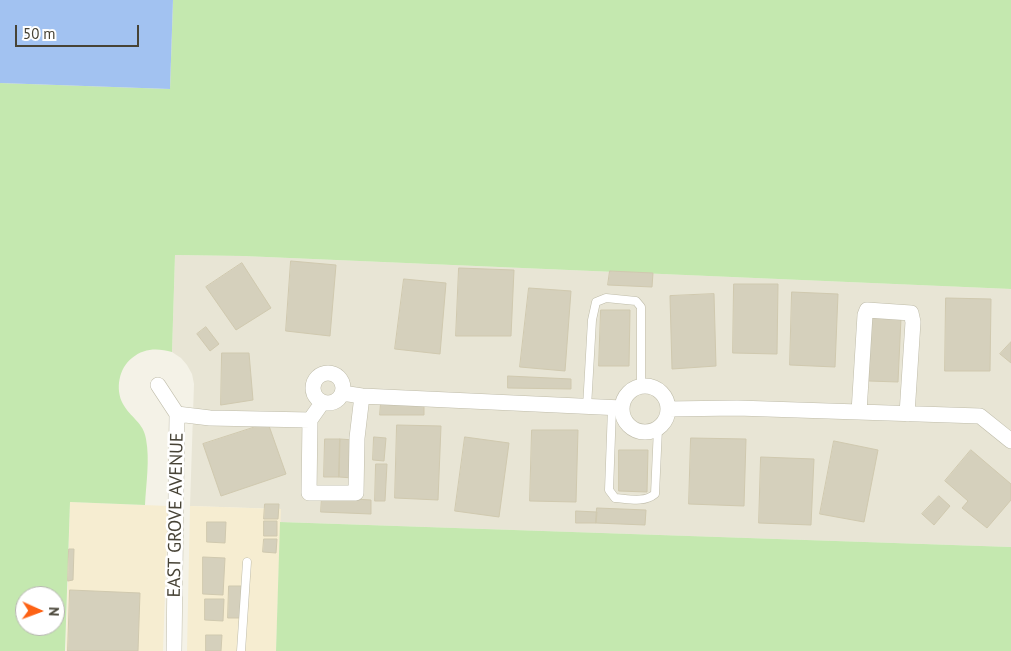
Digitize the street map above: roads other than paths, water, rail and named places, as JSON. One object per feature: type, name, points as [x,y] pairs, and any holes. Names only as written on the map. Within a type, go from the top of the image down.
[{"type":"street","points":[[859,412],[865,315],[867,310],[911,313],[913,322],[907,414]]},
{"type":"street","points":[[326,372],[336,375],[342,383],[342,393],[340,398],[332,403],[322,403],[314,397],[313,382],[320,374],[326,372]]},
{"type":"street","name":"EAST GROVE AVENUE","points":[[158,385],[177,414],[174,651]]},
{"type":"street","points":[[342,393],[362,396],[617,408],[631,428],[645,432],[658,428],[664,422],[668,409],[667,401],[656,389],[649,386],[641,386],[634,389],[617,408]]},
{"type":"street","points":[[322,403],[310,420],[309,493],[356,493],[357,438],[362,396]]},
{"type":"street","points":[[668,409],[737,408],[980,416],[1011,441]]},
{"type":"street","points":[[177,414],[210,418],[310,420]]},
{"type":"lane","points":[[587,406],[592,320],[596,302],[606,298],[636,301],[641,307],[641,386]]},
{"type":"lane","points":[[617,408],[609,490],[615,498],[642,500],[650,498],[655,494],[658,428]]},
{"type":"lane","points":[[241,651],[247,562]]},
{"type":"water","points":[[0,0],[173,0],[170,89],[0,83]]}]
